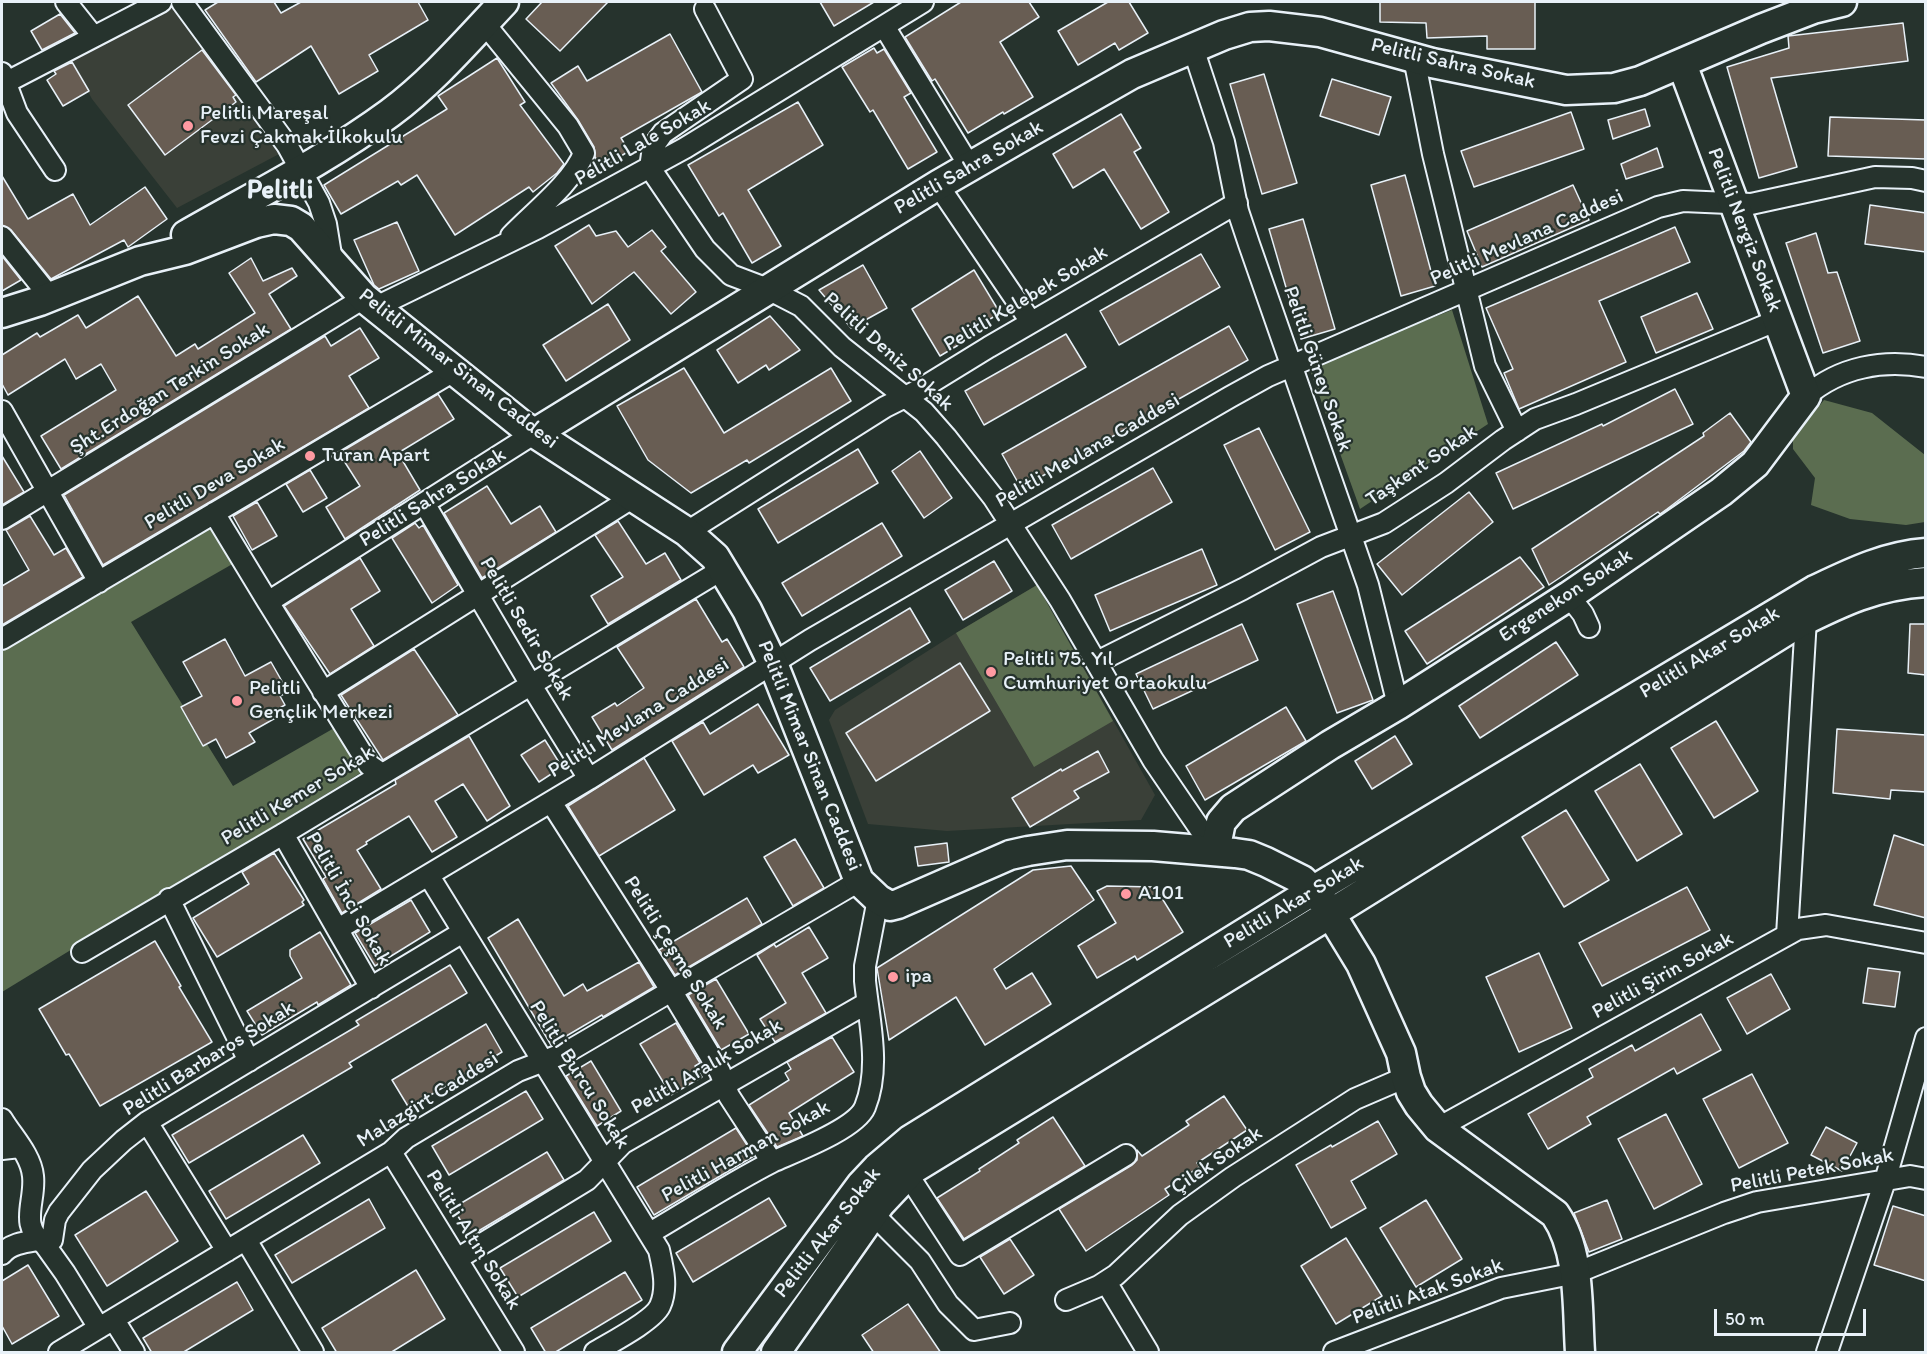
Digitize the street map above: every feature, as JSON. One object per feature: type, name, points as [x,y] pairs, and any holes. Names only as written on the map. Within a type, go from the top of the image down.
[{"type":"street","points":[[66,2],[93,36]]},
{"type":"street","points":[[3,78],[161,2]]},
{"type":"street","points":[[182,2],[287,145],[301,169],[319,202],[326,224],[332,261]]},
{"type":"street","points":[[140,261],[362,133],[392,111],[447,63],[504,2]]},
{"type":"street","name":"Pelitli Sahra Sokak","points":[[268,602],[535,433],[938,186],[1132,74],[1224,34],[1250,27],[1269,26],[1320,32],[1414,58],[1566,90],[1614,88],[1640,81],[1813,9],[1842,2]]},
{"type":"street","name":"Pelitli Lale Sokak","points":[[370,302],[501,246],[650,168],[918,3]]},
{"type":"street","points":[[650,168],[653,147],[663,133],[742,79],[705,9]]},
{"type":"street","points":[[484,23],[568,126],[584,153],[579,166],[567,180],[501,246]]},
{"type":"street","points":[[884,26],[970,167]]},
{"type":"street","name":"Pelitli Güney Sokak","points":[[1192,48],[1224,142],[1237,203],[1249,244],[1368,585],[1398,705]]},
{"type":"street","points":[[1414,58],[1433,154],[1485,366],[1517,431]]},
{"type":"street","name":"Pelitli Nergiz Sokak","points":[[1682,64],[1806,396]]},
{"type":"street","points":[[2,106],[7,91],[3,78]]},
{"type":"street","points":[[3,78],[17,114],[55,170]]},
{"type":"street","name":"Pelitli Deniz Sokak","points":[[650,168],[705,249],[731,275],[768,289],[801,306],[842,347],[924,412],[946,437],[1011,524],[1097,662],[1153,760],[1215,851]]},
{"type":"street","name":"Pelitli Mevlana Caddesi","points":[[338,929],[551,802],[773,663],[1230,397],[1292,366],[1658,207],[1683,201],[1751,204],[1875,177],[1912,178],[1926,181]]},
{"type":"street","points":[[938,186],[1031,322]]},
{"type":"street","name":"Pelitli Kelebek Sokak","points":[[687,532],[885,407],[1237,203]]},
{"type":"street","name":"Pelitli Mimar Sinan Caddesi","points":[[2,313],[50,297],[140,261],[185,250],[256,223],[274,219],[291,221],[301,227],[370,302],[454,371],[535,433],[687,532],[707,548],[723,569],[747,610],[773,663],[869,890]]},
{"type":"street","points":[[2,237],[50,297]]},
{"type":"street","name":"Şht.Erdoğan Terkin Sokak","points":[[2,519],[370,302]]},
{"type":"street","name":"Taşkent Sokak","points":[[1097,662],[1321,547],[1384,523],[1446,483],[1535,420],[1778,320]]},
{"type":"street","name":"Ergenekon Sokak","points":[[1215,851],[1221,822],[1233,808],[1329,745],[1398,705],[1569,596],[1721,492],[1755,464],[1806,396],[1818,386],[1852,369],[1870,365],[1926,368]]},
{"type":"street","name":"Pelitli Deva Sokak","points":[[2,639],[454,371]]},
{"type":"street","points":[[2,411],[99,582]]},
{"type":"street","points":[[323,692],[632,498]]},
{"type":"street","name":"Pelitli Sedir Sokak","points":[[424,503],[531,685],[590,778]]},
{"type":"street","points":[[214,513],[369,765],[382,774]]},
{"type":"street","name":"Pelitli Akar Sokak","points":[[737,1353],[861,1185],[910,1140],[1314,890],[1815,590],[1874,563],[1910,554],[1926,553]]},
{"type":"street","name":"Pelitli Kemer Sokak","points":[[82,952],[283,834],[723,569]]},
{"type":"street","name":"Pelitli Akar Sokak","points":[[776,1353],[873,1214],[908,1175],[943,1150],[1330,914],[1806,619],[1873,590],[1900,584],[1926,582]]},
{"type":"street","points":[[1569,596],[1589,627]]},
{"type":"street","points":[[1787,935],[1806,619]]},
{"type":"street","name":"Pelitli Çeşme Sokak","points":[[551,802],[672,992],[720,1072],[729,1096],[772,1162]]},
{"type":"street","name":"Pelitli İnci Sokak","points":[[283,834],[371,988]]},
{"type":"street","points":[[869,890],[890,906],[1010,855],[1067,845],[1153,846],[1249,855],[1302,880],[1314,890],[1360,964],[1401,1053],[1411,1092],[1419,1105],[1438,1128],[1555,1214],[1564,1227],[1576,1273],[1581,1353]]},
{"type":"street","name":"Pelitli Burcu Sokak","points":[[429,876],[659,1250],[664,1287],[660,1307],[646,1320],[595,1353]]},
{"type":"street","points":[[867,1003],[865,966],[869,890]]},
{"type":"street","name":"Malazgirt Caddesi","points":[[59,1353],[391,1152],[406,1138],[518,1071],[567,1052],[672,992],[869,890]]},
{"type":"street","points":[[169,899],[249,1061]]},
{"type":"street","name":"Pelitli Şirin Sokak","points":[[1438,1128],[1798,929],[1826,925],[1926,943]]},
{"type":"street","name":"Pelitli Barbaros Sokak","points":[[41,1243],[52,1240],[55,1220],[59,1212],[92,1170],[147,1122],[463,932]]},
{"type":"street","name":"Pelitli Aralık Sokak","points":[[457,1259],[587,1180],[623,1143],[867,1003]]},
{"type":"street","name":"Pelitli Harman Sokak","points":[[650,1233],[772,1162],[830,1135],[864,1110],[873,1071],[867,1003]]},
{"type":"street","points":[[1827,1353],[1885,1180],[1926,1038]]},
{"type":"street","name":"Çilek Sokak","points":[[1066,1300],[1116,1275],[1180,1215],[1233,1177],[1355,1099],[1406,1077]]},
{"type":"street","points":[[2,1119],[11,1148],[28,1159],[33,1176],[30,1224],[41,1243],[106,1324],[134,1353]]},
{"type":"street","points":[[147,1122],[227,1251]]},
{"type":"street","name":"Pelitli Altın Sokak","points":[[391,1152],[514,1353]]},
{"type":"street","points":[[908,1175],[960,1255],[1126,1155]]},
{"type":"street","name":"Pelitli Petek Sokak","points":[[1576,1273],[1724,1213],[1757,1202],[1910,1176],[1926,1179]]},
{"type":"street","points":[[873,1214],[920,1261],[948,1304],[974,1330],[1010,1323]]},
{"type":"street","points":[[246,1240],[313,1353]]},
{"type":"street","points":[[2,1254],[6,1249],[20,1243],[41,1243]]},
{"type":"street","name":"Pelitli Atak Sokak","points":[[1334,1353],[1501,1288],[1576,1273]]},
{"type":"street","points":[[1106,1282],[1148,1353]]},
{"type":"shaded area","name":"Pelitli Mareşal Fevzi Çakmak İlkokulu","points":[[166,2],[171,2],[281,153],[177,208],[92,99],[73,64],[69,63],[66,57]]},
{"type":"shaded area","name":"Pelitli 75. Yıl Cumhuriyet Ortaokulu","points":[[1037,585],[1155,795],[1141,820],[947,831],[868,824],[829,720],[835,710],[956,633]]},
{"type":"green space","points":[[1452,310],[1488,424],[1360,509],[1309,367]]},
{"type":"green space","points":[[1824,400],[1872,413],[1925,455],[1925,522],[1906,525],[1850,519],[1811,505],[1815,478],[1793,449],[1793,439]]},
{"type":"green space","points":[[212,520],[236,562],[131,622],[233,786],[336,727],[367,769],[2,992],[2,637]]},
{"type":"green space","points":[[1037,585],[1113,721],[1034,767],[956,633]]},
{"type":"building","points":[[218,2],[274,2],[281,13],[301,2],[418,2],[428,20],[369,55],[378,71],[339,94],[311,46],[256,82],[205,10]]},
{"type":"building","points":[[542,2],[608,2],[560,51],[526,19]]},
{"type":"building","points":[[820,2],[874,2],[834,26]]},
{"type":"building","points":[[961,2],[1029,2],[1039,17],[1000,42],[1033,97],[968,133],[935,79],[932,81],[905,37]]},
{"type":"building","points":[[1108,2],[1129,2],[1148,33],[1119,50],[1115,43],[1078,65],[1058,31]]},
{"type":"building","points":[[1380,2],[1535,2],[1535,49],[1487,49],[1487,36],[1427,38],[1426,23],[1380,22]]},
{"type":"building","points":[[60,14],[75,33],[42,50],[31,31]]},
{"type":"building","points":[[1903,23],[1908,61],[1771,78],[1797,167],[1759,178],[1727,67],[1789,48],[1788,36]]},
{"type":"building","points":[[670,34],[702,92],[621,138],[629,151],[602,168],[595,157],[594,147],[578,120],[551,83],[578,66],[587,81]]},
{"type":"building","points":[[874,48],[877,53],[884,49],[911,93],[904,97],[937,152],[908,169],[873,110],[870,112],[842,67]]},
{"type":"building","points":[[202,50],[236,95],[233,97],[236,102],[165,155],[128,105]]},
{"type":"building","points":[[497,58],[525,102],[520,105],[564,164],[557,173],[533,192],[529,187],[455,235],[417,175],[401,185],[398,181],[341,214],[324,185],[447,109],[438,96]]},
{"type":"building","points":[[72,62],[89,91],[63,106],[47,80],[56,74],[54,71]]},
{"type":"building","points":[[1264,74],[1297,183],[1262,194],[1230,84]]},
{"type":"building","points":[[1332,79],[1391,97],[1379,135],[1320,116]]},
{"type":"building","points":[[798,102],[823,145],[748,190],[781,246],[752,263],[723,213],[719,216],[688,165]]},
{"type":"building","points":[[1645,109],[1650,126],[1613,139],[1608,120]]},
{"type":"building","points":[[1571,112],[1584,149],[1474,187],[1461,151]]},
{"type":"building","points":[[1121,114],[1141,148],[1134,152],[1169,212],[1141,229],[1104,169],[1073,188],[1053,154]]},
{"type":"building","points":[[1830,117],[1926,120],[1926,159],[1828,156]]},
{"type":"building","points":[[1657,148],[1663,167],[1626,179],[1621,164]]},
{"type":"building","points":[[1405,175],[1435,286],[1401,296],[1371,185]]},
{"type":"building","points":[[2,176],[28,219],[73,194],[90,225],[145,187],[167,219],[128,247],[124,240],[51,279],[11,230],[2,225]]},
{"type":"building","points":[[1573,185],[1589,220],[1482,267],[1467,231]]},
{"type":"building","points":[[1870,205],[1926,213],[1926,252],[1865,244]]},
{"type":"building","points":[[1303,219],[1335,329],[1301,339],[1269,229]]},
{"type":"building","points":[[397,222],[419,271],[379,289],[374,285],[354,240]]},
{"type":"building","points":[[589,225],[596,236],[616,231],[628,247],[652,230],[666,247],[661,251],[696,292],[671,314],[634,272],[592,304],[555,246]]},
{"type":"building","points":[[1675,227],[1690,262],[1599,301],[1626,362],[1519,409],[1504,373],[1513,369],[1486,308]]},
{"type":"building","points":[[1816,233],[1828,273],[1837,272],[1860,341],[1823,353],[1786,243]]},
{"type":"building","points":[[1201,254],[1220,287],[1119,345],[1100,311]]},
{"type":"building","points":[[2,256],[21,280],[2,291]]},
{"type":"building","points":[[251,258],[263,281],[292,268],[297,276],[269,294],[291,329],[61,469],[41,436],[116,390],[101,364],[76,379],[65,359],[8,395],[2,384],[2,355],[37,333],[40,337],[78,315],[86,328],[138,296],[176,356],[195,344],[198,349],[255,313],[229,273]]},
{"type":"building","points":[[863,265],[887,308],[851,328],[819,290]]},
{"type":"building","points":[[974,270],[1000,313],[962,336],[965,341],[940,356],[912,309]]},
{"type":"building","points":[[1697,293],[1713,329],[1656,353],[1641,317]]},
{"type":"building","points":[[608,304],[630,340],[566,381],[543,345]]},
{"type":"building","points":[[770,316],[800,350],[769,370],[766,365],[738,383],[717,350]]},
{"type":"building","points":[[1229,326],[1248,360],[1021,488],[1002,454]]},
{"type":"building","points":[[360,328],[379,358],[349,376],[369,408],[103,565],[64,495],[325,336],[331,346]]},
{"type":"building","points":[[1066,334],[1086,367],[984,425],[965,391]]},
{"type":"building","points":[[684,368],[724,433],[831,368],[851,401],[749,463],[747,460],[691,493],[648,460],[617,406]]},
{"type":"building","points":[[1675,389],[1693,424],[1513,509],[1496,473],[1602,424],[1603,426]]},
{"type":"building","points":[[438,394],[454,419],[398,453],[420,490],[345,539],[326,507],[360,486],[339,453]]},
{"type":"building","points":[[1730,413],[1751,442],[1744,451],[1660,514],[1658,512],[1549,585],[1532,549],[1704,436],[1703,433]]},
{"type":"building","points":[[1259,428],[1310,532],[1275,550],[1224,445]]},
{"type":"building","points":[[858,449],[878,483],[778,543],[758,509]]},
{"type":"building","points":[[920,451],[952,498],[924,518],[892,471]]},
{"type":"building","points":[[2,456],[24,492],[2,505]]},
{"type":"building","points":[[1153,468],[1172,502],[1071,559],[1052,525]]},
{"type":"building","points":[[310,470],[327,498],[303,512],[286,484]]},
{"type":"building","points":[[487,486],[511,524],[540,506],[556,532],[482,578],[444,513]]},
{"type":"building","points":[[1469,492],[1493,522],[1402,595],[1377,564]]},
{"type":"building","points":[[257,502],[277,536],[252,550],[233,516]]},
{"type":"building","points":[[30,516],[54,555],[66,548],[83,577],[2,625],[2,586],[29,570],[6,530]]},
{"type":"building","points":[[618,521],[646,564],[665,553],[681,580],[608,624],[591,596],[623,577],[595,535]]},
{"type":"building","points":[[415,523],[419,528],[423,525],[458,585],[432,603],[392,538]]},
{"type":"building","points":[[882,523],[902,556],[802,616],[782,583]]},
{"type":"building","points":[[1202,549],[1217,585],[1110,631],[1095,595]]},
{"type":"building","points":[[1520,557],[1544,587],[1427,664],[1405,631]]},
{"type":"building","points":[[360,558],[380,591],[351,609],[374,646],[330,674],[284,606]]},
{"type":"building","points":[[994,561],[1012,591],[963,620],[945,590]]},
{"type":"building","points":[[1333,591],[1373,700],[1337,713],[1297,604]]},
{"type":"building","points":[[696,599],[722,642],[727,639],[744,667],[612,750],[592,717],[615,703],[617,706],[644,688],[617,647]]},
{"type":"building","points":[[910,608],[930,642],[830,701],[810,668]]},
{"type":"building","points":[[1242,624],[1258,660],[1153,709],[1136,674]]},
{"type":"building","points":[[1910,624],[1926,624],[1926,675],[1908,673]]},
{"type":"building","name":"Pelitli Gençlik Merkezi","points":[[225,639],[245,676],[271,662],[288,692],[280,696],[285,705],[276,710],[279,716],[249,733],[255,742],[226,758],[216,739],[203,746],[181,707],[202,696],[183,662]]},
{"type":"building","points":[[1556,642],[1578,675],[1480,738],[1459,706]]},
{"type":"building","points":[[414,649],[458,715],[383,760],[341,695]]},
{"type":"building","name":"Pelitli 75. Yıl Cumhuriyet Ortaokulu","points":[[960,663],[990,711],[876,781],[846,733]]},
{"type":"building","points":[[758,704],[789,755],[758,773],[753,765],[704,795],[672,741],[703,722],[710,734]]},
{"type":"building","points":[[1286,707],[1306,741],[1205,800],[1186,766]]},
{"type":"building","points":[[1716,721],[1758,791],[1714,818],[1671,748]]},
{"type":"building","points":[[1837,729],[1926,735],[1926,792],[1891,790],[1890,799],[1833,793]]},
{"type":"building","points":[[469,736],[510,806],[487,821],[463,784],[435,801],[457,837],[432,852],[409,816],[366,842],[367,844],[357,850],[381,889],[342,913],[323,879],[326,877],[303,839],[396,784],[395,780]]},
{"type":"building","points":[[1395,736],[1412,764],[1372,789],[1355,761]]},
{"type":"building","points":[[545,740],[562,767],[539,782],[521,755]]},
{"type":"building","points":[[1098,751],[1109,772],[1074,791],[1079,798],[1030,827],[1012,798],[1061,769],[1062,771]]},
{"type":"building","points":[[644,758],[675,810],[599,856],[568,806]]},
{"type":"building","points":[[1640,764],[1682,834],[1637,861],[1595,791]]},
{"type":"building","points":[[1566,810],[1609,880],[1564,907],[1522,837]]},
{"type":"building","points":[[1894,835],[1926,846],[1926,918],[1874,905]]},
{"type":"building","points":[[795,839],[824,888],[793,906],[764,857]]},
{"type":"building","points":[[947,843],[949,862],[918,866],[915,847]]},
{"type":"building","points":[[274,853],[304,900],[302,902],[304,905],[217,957],[193,918],[249,884],[242,872]]},
{"type":"building","points":[[1071,866],[1094,900],[994,969],[1006,989],[1032,973],[1051,1004],[985,1045],[956,997],[889,1040],[877,968],[1033,870]]},
{"type":"building","points":[[1107,886],[1155,887],[1183,932],[1137,960],[1135,956],[1097,978],[1078,946],[1116,923],[1097,891]]},
{"type":"building","points":[[1687,887],[1710,930],[1602,986],[1579,943]]},
{"type":"building","points":[[747,898],[762,924],[675,975],[659,950]]},
{"type":"building","points":[[411,900],[430,932],[375,966],[355,933]]},
{"type":"building","points":[[518,919],[564,996],[583,984],[587,991],[639,962],[654,987],[551,1045],[488,938]]},
{"type":"building","points":[[809,927],[828,958],[802,973],[826,1013],[775,1042],[760,1019],[786,1003],[757,955],[774,944],[776,947]]},
{"type":"building","points":[[320,932],[351,985],[318,1005],[317,1002],[262,1035],[247,1011],[302,978],[290,956],[290,950]]},
{"type":"building","points":[[155,941],[212,1042],[100,1106],[39,1009]]},
{"type":"building","points":[[1539,953],[1572,1028],[1519,1052],[1486,977]]},
{"type":"building","points":[[450,965],[467,993],[349,1063],[352,1067],[189,1163],[172,1135],[359,1025],[356,1021]]},
{"type":"building","points":[[1868,968],[1900,972],[1895,1007],[1863,1003]]},
{"type":"building","points":[[1771,974],[1790,1009],[1747,1034],[1727,998]]},
{"type":"building","points":[[716,979],[749,1034],[721,1050],[688,995]]},
{"type":"building","points":[[1701,1014],[1721,1050],[1677,1074],[1674,1068],[1587,1117],[1591,1124],[1548,1149],[1528,1114],[1593,1077],[1589,1069],[1632,1045],[1635,1051]]},
{"type":"building","points":[[676,1023],[700,1063],[695,1066],[702,1077],[671,1095],[640,1044]]},
{"type":"building","points":[[486,1024],[502,1052],[409,1108],[392,1080]]},
{"type":"building","points":[[832,1037],[854,1072],[789,1113],[803,1136],[777,1147],[749,1105],[789,1080],[785,1073],[791,1069],[787,1062]]},
{"type":"building","points":[[591,1061],[621,1111],[597,1126],[566,1076]]},
{"type":"building","points":[[1752,1074],[1788,1143],[1739,1168],[1703,1099]]},
{"type":"building","points":[[526,1091],[543,1119],[449,1175],[432,1146]]},
{"type":"building","points":[[1224,1096],[1247,1130],[1197,1163],[1200,1167],[1165,1189],[1169,1195],[1086,1251],[1059,1209],[1132,1165],[1137,1160],[1137,1150],[1142,1156],[1189,1125],[1186,1121]]},
{"type":"building","points":[[1666,1114],[1702,1184],[1654,1209],[1618,1139]]},
{"type":"building","points":[[1053,1117],[1085,1166],[964,1239],[937,1198],[980,1171],[979,1169],[1019,1143],[1017,1140]]},
{"type":"building","points":[[1378,1121],[1397,1154],[1351,1181],[1366,1208],[1331,1228],[1296,1165]]},
{"type":"building","points":[[1826,1127],[1857,1143],[1842,1171],[1811,1155]]},
{"type":"building","points":[[736,1128],[754,1156],[654,1215],[637,1187]]},
{"type":"building","points":[[303,1135],[320,1163],[226,1219],[209,1191]]},
{"type":"building","points":[[547,1152],[564,1180],[470,1236],[453,1208]]},
{"type":"building","points":[[146,1191],[178,1241],[107,1286],[75,1235]]},
{"type":"building","points":[[769,1198],[786,1226],[693,1282],[676,1253]]},
{"type":"building","points":[[369,1199],[385,1228],[292,1283],[275,1255]]},
{"type":"building","points":[[1426,1200],[1462,1259],[1416,1287],[1380,1228]]},
{"type":"building","points":[[1607,1200],[1622,1239],[1589,1252],[1574,1213]]},
{"type":"building","points":[[1893,1206],[1926,1216],[1926,1281],[1874,1265]]},
{"type":"building","points":[[594,1212],[611,1241],[518,1297],[500,1268]]},
{"type":"building","points":[[1346,1238],[1382,1296],[1336,1324],[1301,1266]]},
{"type":"building","points":[[1010,1239],[1034,1275],[1004,1294],[980,1257]]},
{"type":"building","points":[[28,1265],[59,1316],[12,1344],[2,1326],[2,1281]]},
{"type":"building","points":[[416,1270],[445,1319],[390,1353],[337,1353],[322,1328]]},
{"type":"building","points":[[625,1272],[642,1300],[554,1353],[546,1353],[531,1328]]},
{"type":"building","points":[[237,1282],[253,1310],[182,1353],[152,1353],[143,1338]]},
{"type":"building","points":[[908,1304],[941,1353],[874,1353],[862,1335]]},
{"type":"place","name":"Pelitli Mareşal Fevzi Çakmak İlkokulu","points":[[188,126]]},
{"type":"place","name":"Turan Apart","points":[[310,456]]},
{"type":"place","name":"Pelitli 75. Yıl Cumhuriyet Ortaokulu","points":[[991,672]]},
{"type":"place","name":"Pelitli Gençlik Merkezi","points":[[237,701]]},
{"type":"place","name":"A101","points":[[1126,894]]},
{"type":"place","name":"ipa","points":[[893,977]]},
{"type":"district","name":"Pelitli","points":[[280,191]]}]
